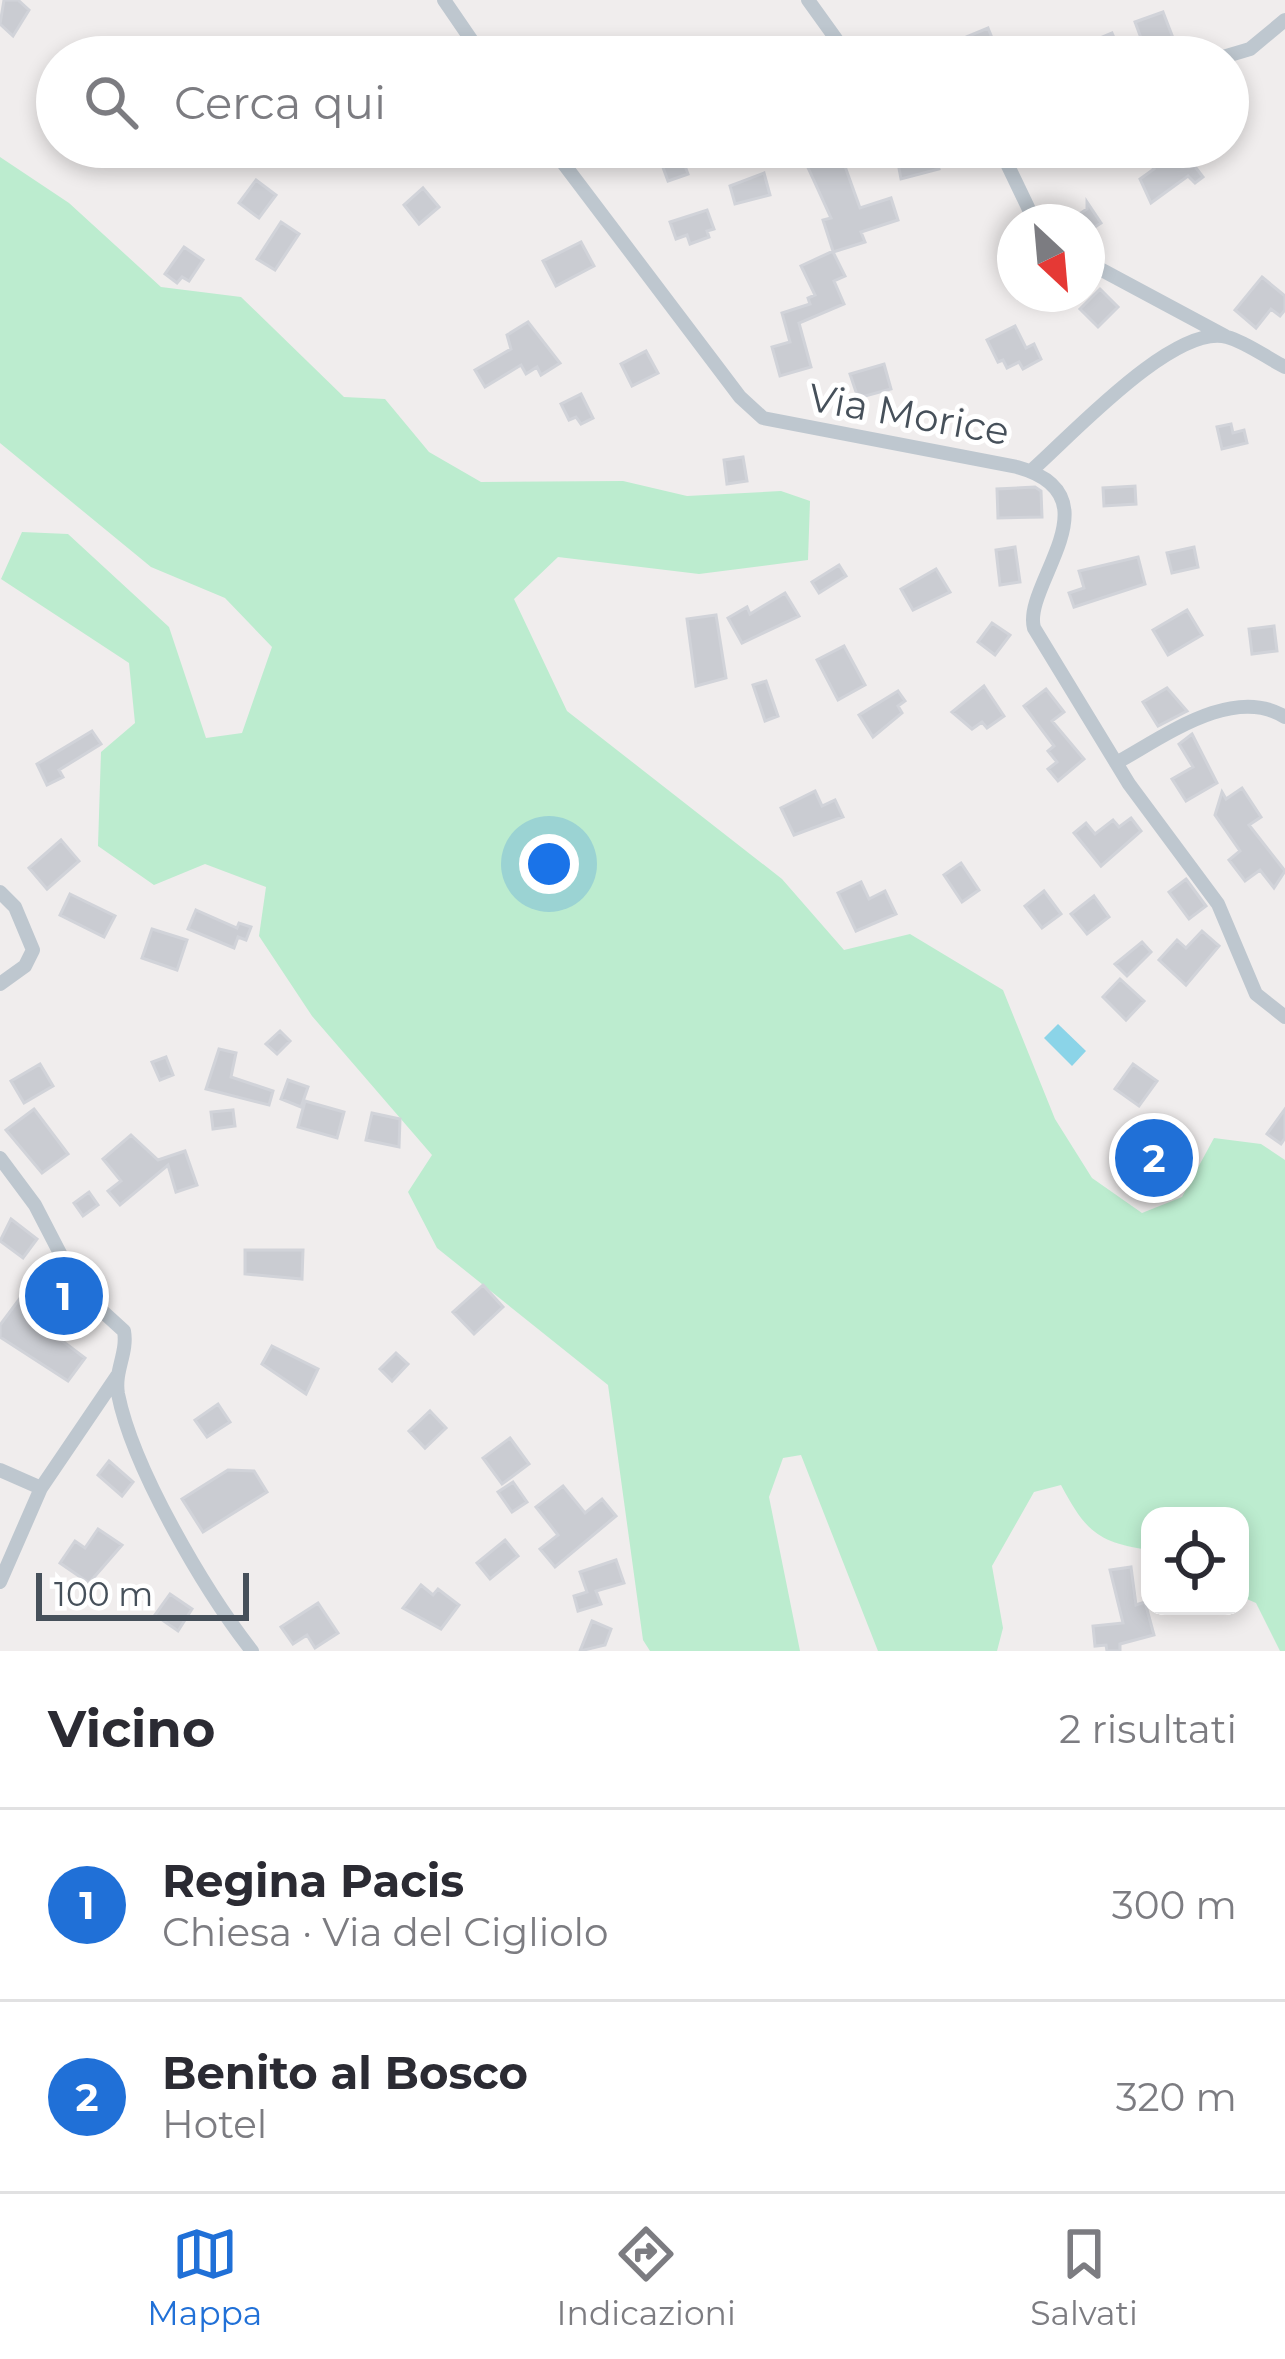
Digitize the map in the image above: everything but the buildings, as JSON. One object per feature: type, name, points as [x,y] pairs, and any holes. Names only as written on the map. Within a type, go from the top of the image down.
[{"type":"street","points":[[443,0],[468,36]]},
{"type":"street","points":[[808,0],[834,36]]},
{"type":"street","points":[[1249,49],[1285,20]]},
{"type":"street","name":"Via Morice","points":[[566,168],[758,414],[784,425],[1031,471],[1054,493],[1064,519],[1056,560],[1032,606],[1033,622],[1116,763],[1218,904],[1256,994],[1285,1017]]},
{"type":"street","points":[[1009,168],[1026,204]]},
{"type":"street","points":[[1105,272],[1285,368]]},
{"type":"street","points":[[1031,471],[1163,355],[1188,343],[1225,336]]},
{"type":"street","points":[[1116,763],[1218,712],[1256,705],[1285,717]]},
{"type":"street","points":[[0,892],[18,912],[34,950],[25,966],[0,984]]},
{"type":"street","points":[[0,1158],[35,1205],[79,1290],[124,1331],[117,1376],[127,1426],[154,1489],[251,1651]]},
{"type":"street","points":[[0,1582],[40,1488],[117,1376]]},
{"type":"street","points":[[0,1470],[40,1488]]},
{"type":"green space","points":[[0,157],[69,203],[161,287],[241,297],[344,397],[385,399],[429,452],[481,482],[623,481],[687,496],[781,491],[810,501],[808,560],[699,574],[558,557],[514,599],[567,711],[782,879],[844,950],[910,934],[1003,990],[1055,1119],[1092,1178],[1142,1213],[1182,1197],[1214,1138],[1261,1144],[1285,1160],[1285,1651],[1280,1651],[1256,1603],[1249,1600],[1249,1507],[1141,1507],[1141,1548],[1095,1532],[1061,1485],[1034,1492],[992,1566],[1003,1628],[997,1651],[878,1651],[801,1455],[783,1458],[769,1497],[800,1651],[650,1651],[643,1640],[608,1385],[437,1248],[408,1192],[432,1155],[312,1016],[259,936],[266,887],[205,864],[154,885],[98,846],[101,752],[135,723],[129,663],[1,579],[22,532],[68,534],[169,627],[206,738],[242,733],[272,647],[225,598],[151,567],[0,443]]},
{"type":"water","points":[[1058,1024],[1086,1051],[1072,1066],[1044,1038]]},
{"type":"place","name":"Benito al Bosco","points":[[1154,1158]]},
{"type":"place","name":"Regina Pacis","points":[[64,1296]]}]
